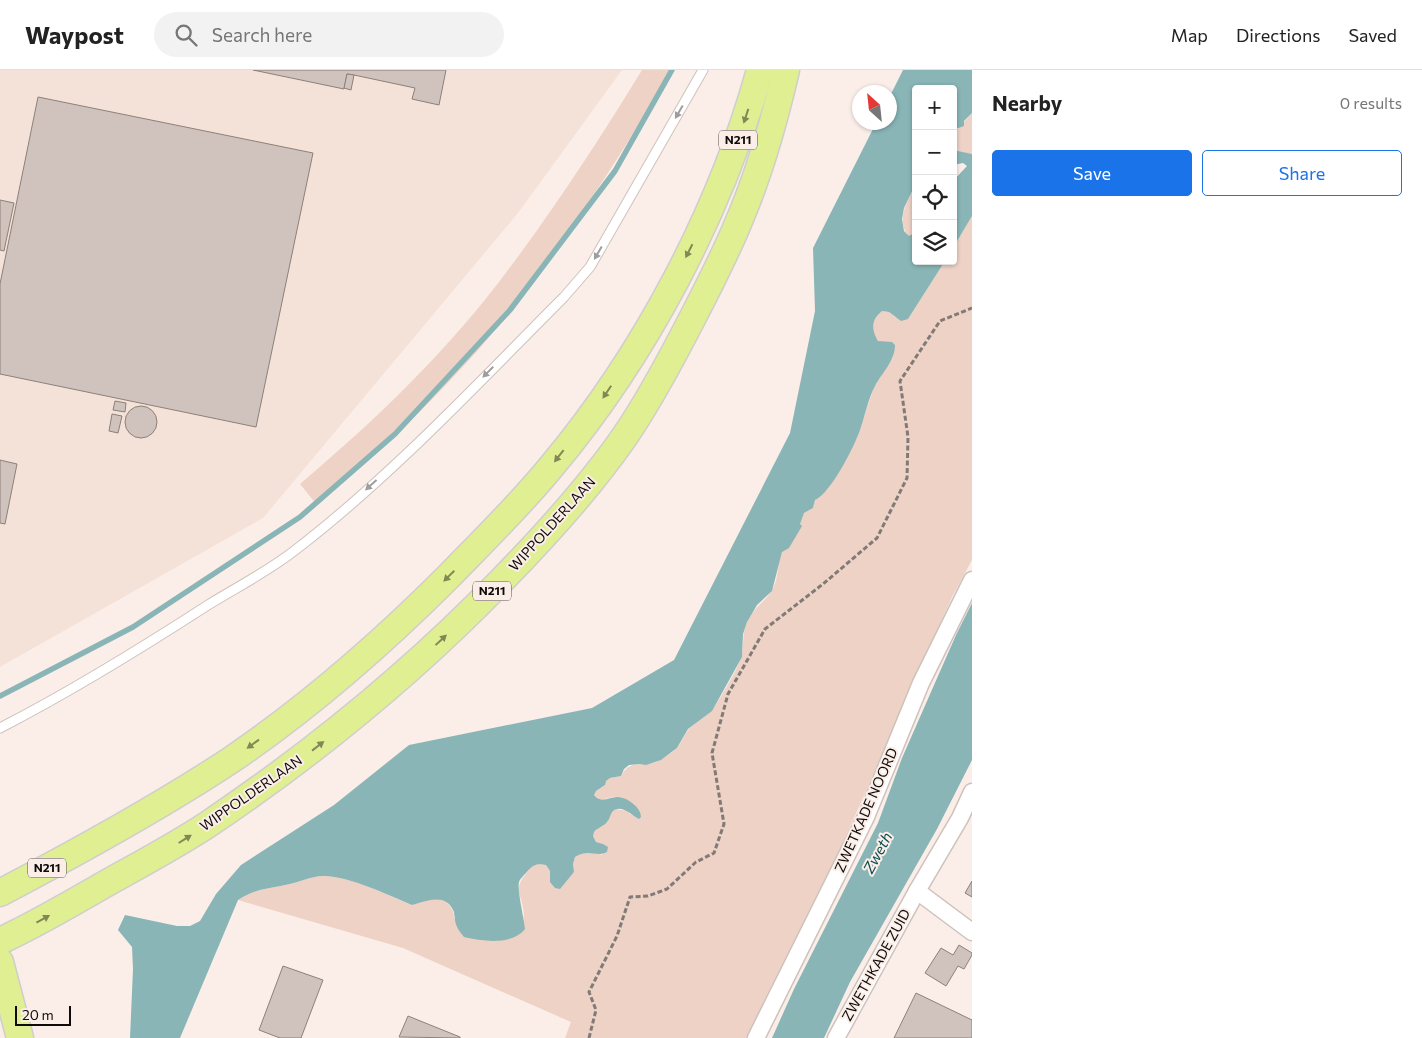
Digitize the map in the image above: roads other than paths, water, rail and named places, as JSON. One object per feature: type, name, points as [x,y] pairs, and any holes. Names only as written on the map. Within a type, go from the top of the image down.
[{"type":"main road","name":"N211","points":[[0,893],[181,792],[279,725],[346,672],[404,621],[503,522],[552,466],[589,418],[629,358],[662,303],[711,208],[741,132],[760,70]]},
{"type":"main road","name":"WIPPOLDERLAAN","points":[[0,941],[42,920],[172,847],[206,826],[314,749],[426,655],[470,614],[548,532],[597,474],[626,435],[658,384],[681,340],[739,222],[758,174],[786,70]]},
{"type":"main road","points":[[0,962],[10,994],[20,1038]]},
{"type":"street","name":"ZWETKADE NOORD","points":[[756,1038],[866,817],[921,683],[972,580]]},
{"type":"street","name":"ZWETHKADE ZUID","points":[[836,1038],[917,891],[960,818],[972,792]]},
{"type":"street","name":"ZWETHKADE ZUID","points":[[917,891],[972,932]]},
{"type":"lane","points":[[0,728],[100,674],[282,560],[338,515],[393,466],[564,297],[590,267],[703,70]]},
{"type":"water","points":[[903,70],[972,70],[972,113],[964,121],[964,126],[957,129],[957,85],[912,85],[912,191],[904,208],[902,219],[904,231],[909,236],[912,234],[912,265],[942,265],[908,319],[901,321],[889,312],[882,311],[874,321],[873,329],[878,341],[892,342],[895,345],[893,356],[873,391],[857,438],[841,469],[828,488],[815,500],[813,508],[804,513],[800,524],[802,526],[789,548],[782,552],[772,591],[757,605],[747,622],[743,634],[742,657],[712,711],[688,729],[677,748],[661,760],[646,765],[629,765],[624,769],[621,776],[610,778],[606,781],[605,785],[596,791],[594,795],[599,799],[621,797],[629,801],[639,810],[641,817],[639,819],[623,809],[613,811],[608,821],[594,832],[593,836],[596,842],[608,847],[607,852],[603,854],[585,853],[575,857],[573,864],[574,872],[560,889],[555,888],[550,882],[550,871],[546,865],[535,865],[531,868],[519,882],[525,929],[512,938],[505,940],[488,941],[464,937],[457,927],[451,906],[441,900],[430,900],[412,905],[368,887],[333,877],[314,877],[250,894],[238,900],[180,1038],[130,1038],[132,947],[118,930],[125,915],[177,926],[190,926],[200,921],[216,894],[241,865],[334,805],[409,745],[592,708],[674,660],[790,433],[815,311],[813,248],[872,130],[897,130],[896,85]]},
{"type":"water","points":[[957,151],[972,154],[972,216],[957,241],[957,177],[967,166],[963,163],[957,164]]},
{"type":"water","name":"Zweth","points":[[972,603],[972,760],[937,829],[850,982],[824,1038],[772,1038],[794,989],[878,823],[902,758]]},
{"type":"waterway","points":[[0,696],[133,627],[300,517],[395,434],[510,310],[615,171],[672,70]]}]
